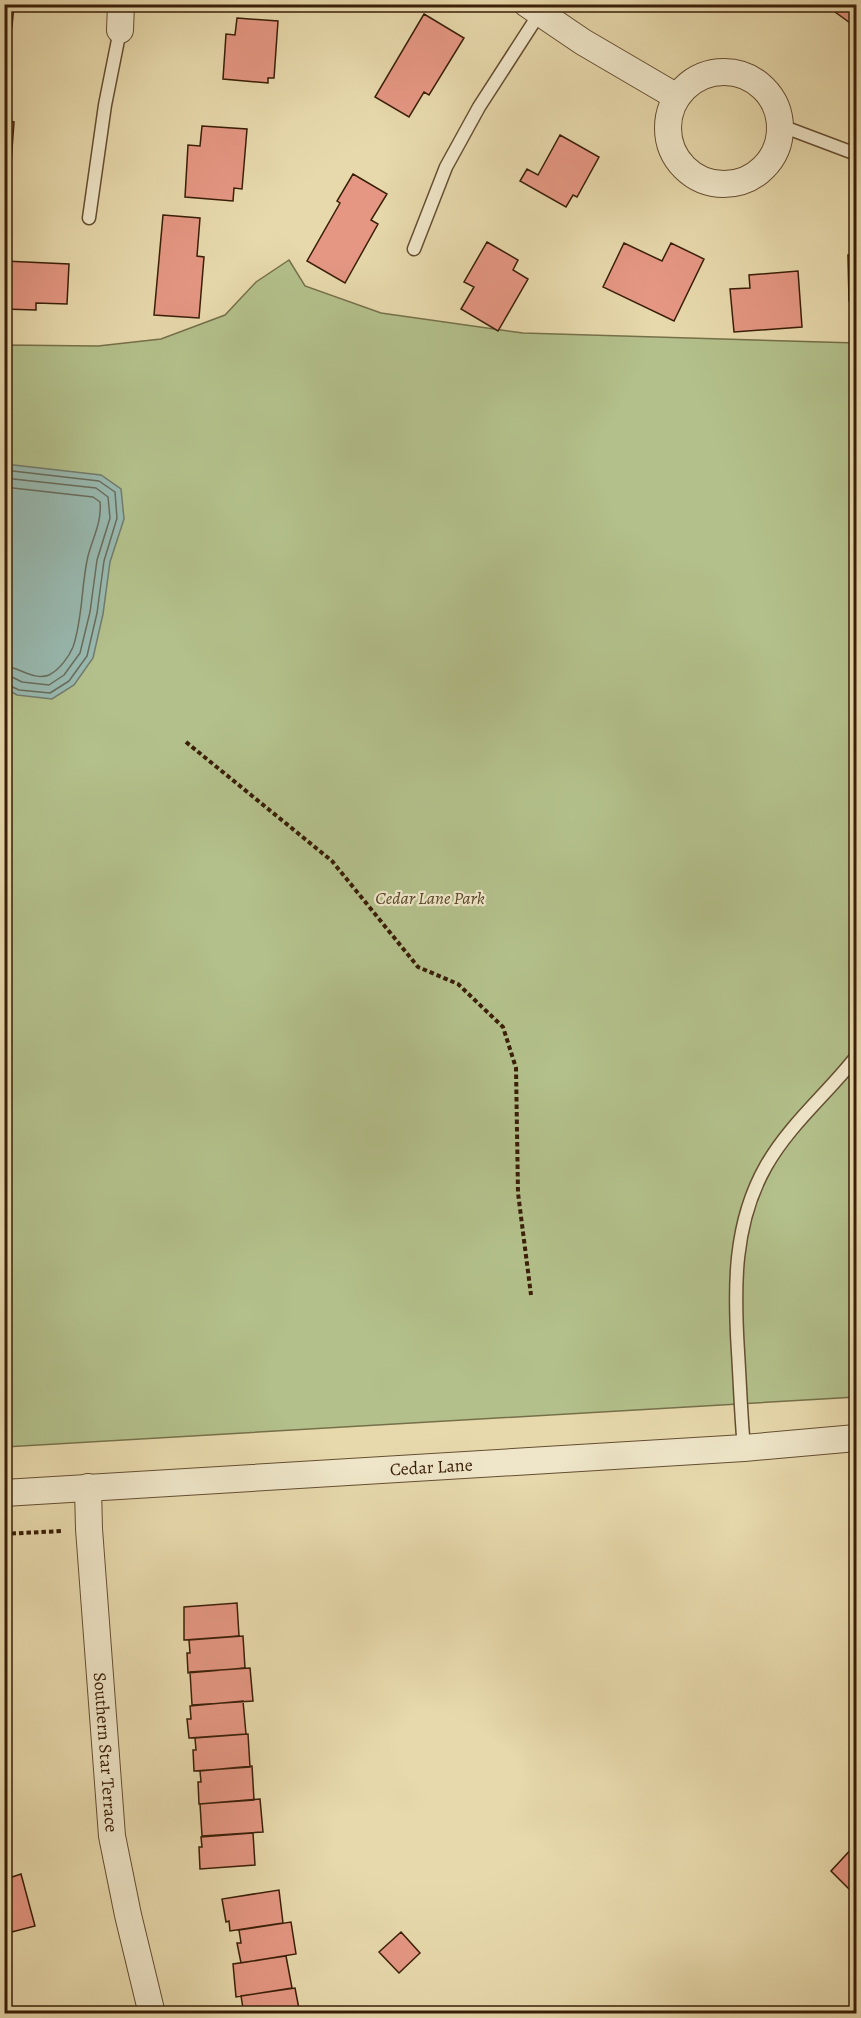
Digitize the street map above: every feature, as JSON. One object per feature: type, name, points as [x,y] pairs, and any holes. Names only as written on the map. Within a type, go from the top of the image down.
[{"type":"street","points":[[120,30],[122,4]]},
{"type":"street","points":[[533,9],[677,97]]},
{"type":"street","points":[[723,72],[741,74],[757,83],[770,96],[778,112],[779,125],[777,148],[767,164],[753,177],[735,183],[716,184],[698,178],[683,167],[672,151],[667,133],[669,114],[677,97],[690,83],[705,75],[723,72]]},
{"type":"street","name":"Cedar Lane","points":[[4,1493],[744,1448],[856,1438]]},
{"type":"street","name":"Southern Star Terrace","points":[[88,1487],[89,1529],[112,1836],[128,1915],[152,2013]]},
{"type":"lane","points":[[414,249],[446,167],[533,9]]},
{"type":"lane","points":[[89,218],[105,105],[120,30]]},
{"type":"lane","points":[[779,125],[856,154]]},
{"type":"lane","points":[[744,1448],[735,1281],[739,1241],[748,1202],[766,1165],[798,1121],[856,1057]]},
{"type":"path","points":[[186,742],[332,861],[418,967],[458,984],[503,1027],[516,1068],[518,1193],[531,1295]]},
{"type":"path","points":[[4,1534],[89,1529]]},
{"type":"green space","name":"Cedar Lane Park","points":[[289,260],[305,286],[381,313],[523,333],[856,343],[856,1397],[5,1447],[5,345],[98,346],[161,339],[225,315],[256,282]]},
{"type":"water","points":[[5,464],[101,475],[121,489],[124,519],[110,562],[103,614],[93,658],[74,685],[52,699],[17,695],[5,688]]},
{"type":"building","points":[[4,4],[14,4],[12,27],[5,27],[4,38]]},
{"type":"building","points":[[824,4],[856,4],[856,21],[853,25]]},
{"type":"building","points":[[424,14],[464,38],[429,95],[424,92],[409,117],[375,97]]},
{"type":"building","points":[[237,18],[278,21],[274,78],[268,78],[268,83],[223,79],[226,34],[235,35]]},
{"type":"building","points":[[4,89],[9,90],[7,121],[14,122],[9,190],[4,190]]},
{"type":"building","points":[[202,126],[247,129],[242,189],[234,188],[233,201],[185,197],[188,145],[200,146]]},
{"type":"building","points":[[560,135],[599,157],[577,197],[573,195],[566,207],[520,181],[527,169],[538,175]]},
{"type":"building","points":[[353,174],[387,194],[371,220],[378,224],[345,283],[307,261],[340,203],[337,201]]},
{"type":"building","points":[[163,215],[200,218],[197,256],[204,257],[199,318],[154,315]]},
{"type":"building","points":[[487,242],[518,260],[513,270],[528,279],[498,331],[461,309],[474,287],[464,282]]},
{"type":"building","points":[[624,243],[662,261],[671,243],[704,259],[674,321],[603,287]]},
{"type":"building","points":[[848,255],[856,255],[856,300],[849,301]]},
{"type":"building","points":[[4,261],[69,264],[67,304],[36,303],[36,310],[4,309]]},
{"type":"building","points":[[798,271],[802,327],[734,332],[730,289],[750,288],[749,275]]},
{"type":"building","points":[[237,1603],[239,1636],[184,1640],[184,1607]]},
{"type":"building","points":[[243,1636],[245,1668],[188,1673],[189,1640]]},
{"type":"building","points":[[250,1668],[253,1701],[192,1705],[190,1672]]},
{"type":"building","points":[[243,1701],[246,1734],[189,1738],[187,1719],[191,1719],[190,1706]]},
{"type":"building","points":[[248,1734],[250,1767],[194,1771],[195,1738]]},
{"type":"building","points":[[252,1766],[254,1800],[199,1804],[200,1771]]},
{"type":"building","points":[[260,1799],[263,1832],[202,1836],[200,1804]]},
{"type":"building","points":[[253,1833],[255,1865],[200,1869],[201,1837]]},
{"type":"building","points":[[856,1844],[856,1896],[831,1871]]},
{"type":"building","points":[[8,1874],[9,1878],[21,1874],[35,1926],[4,1934],[4,1875]]},
{"type":"building","points":[[279,1890],[283,1923],[230,1931],[222,1899]]},
{"type":"building","points":[[291,1922],[296,1954],[241,1963],[237,1943],[241,1943],[239,1930]]},
{"type":"building","points":[[401,1932],[420,1953],[399,1973],[379,1952]]},
{"type":"building","points":[[286,1956],[292,1988],[236,1997],[233,1964]]},
{"type":"building","points":[[295,1988],[300,2014],[244,2014],[241,1996]]}]
